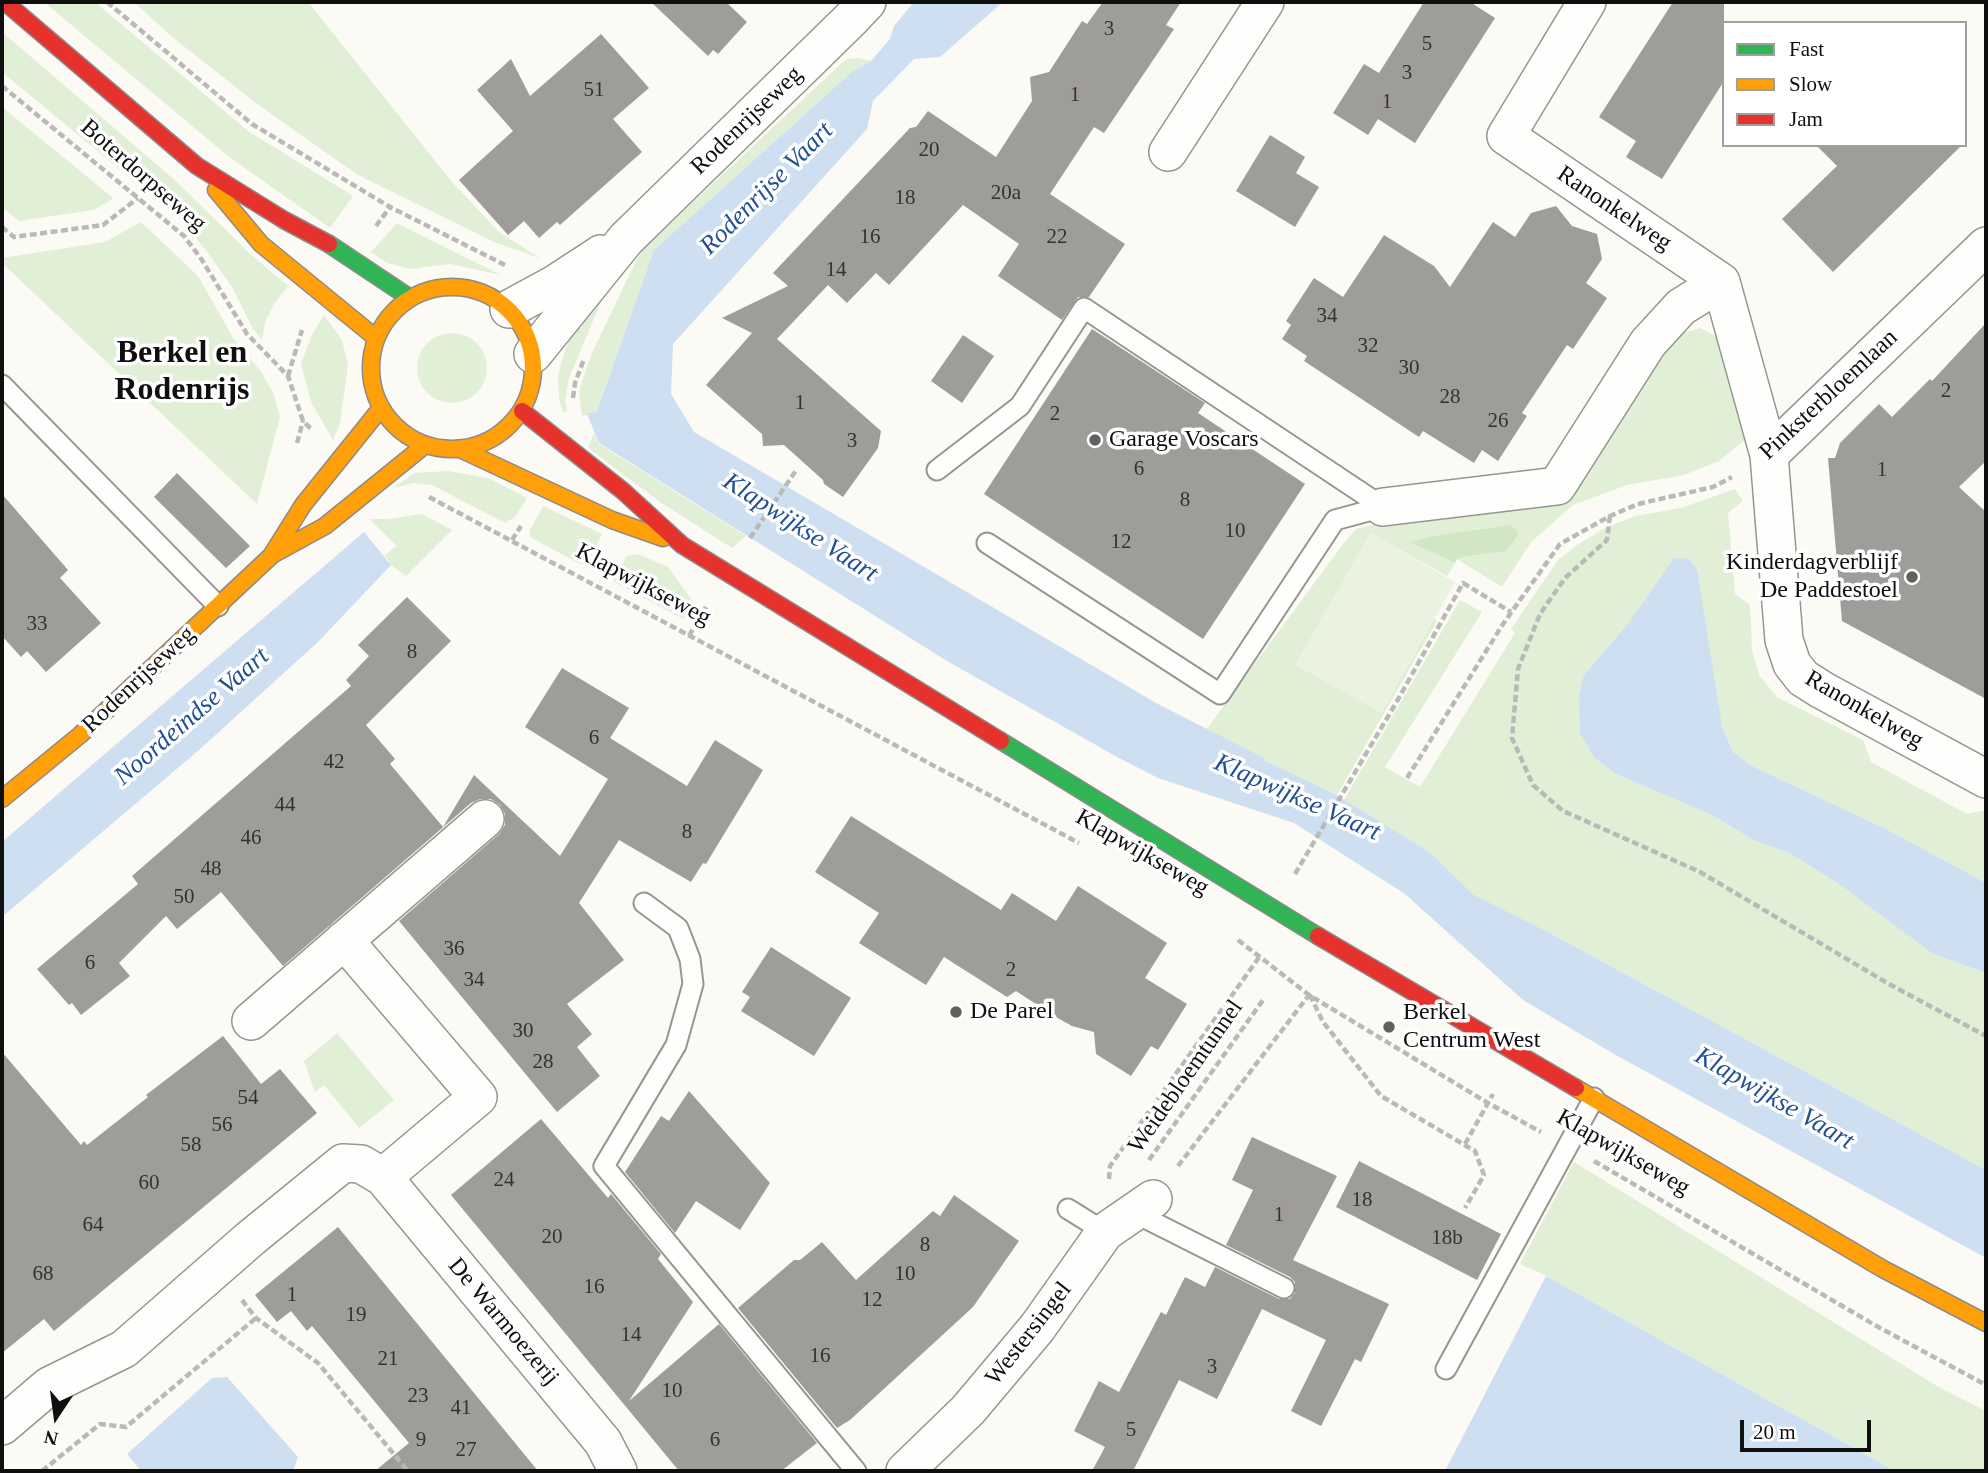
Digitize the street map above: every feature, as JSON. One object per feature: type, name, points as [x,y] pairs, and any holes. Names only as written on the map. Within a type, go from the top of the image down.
[{"type":"main road","name":"Boterdorpseweg","points":[[5,2],[197,166],[284,220],[332,246],[410,298]]},
{"type":"main road","name":"Boterdorpseweg","points":[[197,166],[261,244],[376,338]]},
{"type":"main road","points":[[459,287],[492,296],[509,309],[525,330],[533,355],[534,379],[522,411],[513,423],[498,436],[480,445],[460,449],[425,445],[396,426],[381,408],[371,373],[376,338],[384,322],[396,309],[424,291],[459,287]]},
{"type":"main road","name":"Rodenrijseweg","points":[[271,556],[303,505],[381,408]]},
{"type":"main road","name":"Klapwijkseweg","points":[[522,411],[623,491],[682,545],[1278,911],[1883,1269],[1986,1323]]},
{"type":"main road","name":"Rodenrijseweg","points":[[2,799],[80,735],[271,556],[325,526],[425,445]]},
{"type":"main road","name":"Klapwijkseweg","points":[[460,449],[612,520],[682,545]]},
{"type":"street","name":"Rodenrijseweg","points":[[533,355],[626,239],[867,2]]},
{"type":"street","points":[[1168,152],[1265,2]]},
{"type":"street","name":"Ranonkelweg","points":[[1575,6],[1506,136],[1721,282],[1769,455],[1784,640],[1791,664],[1803,678],[1822,690],[1986,779]]},
{"type":"street","name":"Rodenrijseweg","points":[[509,309],[555,284],[626,239]]},
{"type":"street","name":"Pinksterbloemlaan","points":[[1769,455],[1986,246]]},
{"type":"street","points":[[1383,507],[1557,486],[1648,343],[1681,307],[1721,282]]},
{"type":"street","points":[[251,1021],[485,819]]},
{"type":"street","points":[[344,940],[478,1097],[383,1177]]},
{"type":"street","name":"De Warmoezerij","points":[[2,1426],[49,1386],[124,1349],[344,1163],[361,1164],[383,1177],[603,1442],[618,1471]]},
{"type":"street","name":"Westersingel","points":[[905,1471],[968,1410],[1037,1328],[1105,1232],[1144,1192]]},
{"type":"lane","points":[[937,470],[1020,406],[1084,308],[1383,507]]},
{"type":"lane","points":[[2,385],[218,606]]},
{"type":"lane","points":[[987,543],[1220,694],[1335,520],[1383,507]]},
{"type":"lane","points":[[643,903],[678,928],[690,959],[693,984],[676,1045],[604,1166],[856,1471]]},
{"type":"lane","points":[[1446,1369],[1594,1098]]},
{"type":"lane","points":[[1144,1192],[1284,1288]]},
{"type":"lane","points":[[1068,1209],[1105,1232]]},
{"type":"path","points":[[107,2],[252,124],[390,206],[501,264],[555,284]]},
{"type":"path","name":"Boterdorpseweg","points":[[2,86],[184,236],[202,260],[247,334],[288,376],[303,421],[340,458]]},
{"type":"path","points":[[2,227],[14,237],[103,225],[138,198]]},
{"type":"path","points":[[568,447],[579,430],[572,407],[575,383],[584,358]]},
{"type":"path","name":"Pinksterbloemlaan","points":[[1407,778],[1511,612],[1559,544],[1609,516],[1638,504],[1713,487],[1769,455]]},
{"type":"path","points":[[748,540],[797,469]]},
{"type":"path","name":"Klapwijkseweg","points":[[370,489],[378,497],[388,499],[419,495],[433,498],[1082,844]]},
{"type":"path","points":[[512,540],[543,489]]},
{"type":"path","points":[[1609,516],[1607,540],[1565,578],[1540,614],[1518,669],[1512,738],[1533,785],[1563,811],[1700,872],[1889,984],[1986,1036]]},
{"type":"path","points":[[1105,1232],[1110,1166],[1259,956],[1299,866],[1463,583],[1511,612]]},
{"type":"path","points":[[1299,866],[1306,871]]},
{"type":"path","name":"Klapwijkseweg","points":[[1230,934],[1309,995],[1488,1103],[1568,1146],[1880,1328],[1986,1385]]},
{"type":"path","points":[[1144,1192],[1309,995],[1323,1022],[1381,1096],[1475,1151],[1484,1175],[1465,1208]]},
{"type":"path","name":"Weidebloemtunnel","points":[[1144,1192],[1263,1000]]},
{"type":"path","points":[[1465,1144],[1493,1094]]},
{"type":"path","points":[[218,1268],[256,1318],[318,1363],[408,1471]]},
{"type":"path","points":[[42,1471],[100,1424],[126,1427],[256,1318]]},
{"type":"green space","points":[[44,2],[95,2],[248,131],[353,196],[330,228],[228,156]]},
{"type":"green space","points":[[134,2],[308,2],[452,182],[499,232],[540,258],[494,242],[358,175],[257,104],[171,36]]},
{"type":"green space","points":[[2,32],[176,181],[249,253],[288,286],[274,304],[265,322],[262,340],[253,329],[232,287],[182,221],[2,72]]},
{"type":"green space","points":[[846,59],[871,61],[853,71],[654,250],[597,411],[582,416],[579,392],[592,353],[641,251]]},
{"type":"green space","points":[[2,107],[113,199],[93,210],[19,221],[2,207]]},
{"type":"green space","points":[[141,222],[198,276],[233,338],[262,373],[274,395],[280,417],[257,504],[2,263],[2,258],[105,242]]},
{"type":"green space","points":[[397,223],[501,275],[450,264],[411,269],[387,263],[371,252]]},
{"type":"green space","points":[[608,285],[569,378],[565,400],[567,412],[563,412],[558,377],[569,340],[587,308]]},
{"type":"green space","points":[[324,315],[342,340],[348,365],[340,423],[333,440],[311,402],[301,364],[312,335]]},
{"type":"green space","points":[[1700,328],[1719,338],[1746,439],[1719,461],[1684,475],[1627,485],[1573,505],[1531,542],[1502,587],[1457,559],[1468,556],[1511,525],[1432,536],[1411,542],[1455,563],[1447,576],[1370,533],[1381,713],[1434,619],[1437,621],[1337,795],[1206,730],[1356,529],[1384,522],[1566,501],[1669,337]]},
{"type":"green space","points":[[452,333],[471,339],[481,349],[487,368],[481,387],[471,397],[452,403],[433,397],[423,387],[417,368],[423,349],[433,339]]},
{"type":"green space","points":[[594,433],[599,444],[746,536],[732,548],[660,502],[588,448]]},
{"type":"green space","points":[[448,471],[488,478],[527,498],[515,517],[505,523],[432,485],[413,483],[393,488],[415,473]]},
{"type":"green space","points":[[1735,489],[1743,501],[1728,513],[1735,594],[1750,605],[1752,650],[1759,675],[1777,697],[1863,740],[1871,762],[1967,814],[1986,810],[1986,883],[1888,830],[1752,766],[1733,752],[1722,726],[1631,620],[1584,675],[1616,774],[1712,815],[1753,840],[1789,853],[1839,884],[1933,954],[1986,973],[1986,1170],[1548,932],[1474,895],[1431,853],[1344,800],[1460,600],[1482,612],[1385,767],[1420,787],[1515,633],[1511,629],[1558,560],[1605,528],[1635,516],[1681,508]]},
{"type":"green space","points":[[543,506],[602,534],[587,564],[580,564],[530,537],[530,530]]},
{"type":"green space","points":[[422,514],[452,530],[406,576],[391,565],[385,555],[397,546],[369,519]]},
{"type":"green space","points":[[1511,525],[1519,534],[1506,551],[1468,556],[1457,559],[1455,563],[1410,542],[1432,536]]},
{"type":"green space","points":[[1370,533],[1455,582],[1381,713],[1295,665]]},
{"type":"green space","points":[[638,554],[668,567],[694,603],[683,619],[613,581],[627,556]]},
{"type":"green space","points":[[337,1033],[394,1100],[359,1128],[324,1085],[315,1092],[304,1061]]},
{"type":"green space","points":[[1574,1162],[1937,1386],[1986,1411],[1986,1471],[1895,1471],[1520,1264]]},
{"type":"water","points":[[914,2],[1003,2],[940,57],[914,59],[873,101],[867,129],[673,344],[671,394],[694,432],[1156,703],[1264,758],[1263,760],[1333,793],[1431,853],[1474,895],[1548,932],[1986,1170],[1986,1258],[1614,1054],[1523,1000],[1405,894],[1294,823],[1158,778],[1119,758],[947,661],[599,443],[587,414],[597,411],[654,250],[853,71],[871,61],[890,39],[894,26]]},
{"type":"water","name":"Noordeindse Vaart","points":[[364,532],[391,565],[319,641],[199,750],[2,917],[2,842]]},
{"type":"water","points":[[1674,558],[1689,559],[1697,570],[1722,726],[1733,752],[1752,766],[1888,830],[1986,883],[1986,973],[1933,954],[1839,884],[1789,853],[1753,840],[1712,815],[1616,774],[1594,757],[1580,733],[1579,697],[1584,675],[1631,620]]},
{"type":"water","points":[[1546,1276],[1895,1471],[1445,1471]]},
{"type":"water","points":[[227,1377],[298,1457],[293,1471],[141,1471],[127,1454],[212,1378]]},
{"type":"building","points":[[651,2],[726,2],[747,22],[718,54],[713,50],[708,56]]},
{"type":"building","points":[[1103,2],[1181,2],[1166,25],[1174,29],[1104,133],[1094,127],[1050,194],[1125,244],[1089,297],[1078,297],[1062,320],[998,276],[1019,244],[963,205],[889,285],[876,273],[847,303],[828,285],[777,339],[881,431],[878,448],[843,497],[824,484],[823,480],[784,445],[763,446],[762,434],[706,385],[752,333],[722,318],[788,286],[773,273],[910,128],[916,127],[928,111],[996,157],[1032,101],[1030,77],[1049,72],[1082,21],[1087,24]]},
{"type":"building","points":[[1424,2],[1470,2],[1495,18],[1415,143],[1378,119],[1368,135],[1333,113],[1364,64],[1379,73]]},
{"type":"building","points":[[1673,2],[1724,2],[1722,84],[1662,179],[1626,157],[1636,141],[1599,117]]},
{"type":"building","points":[[601,34],[649,88],[613,119],[642,152],[560,225],[557,222],[539,238],[524,221],[508,235],[459,180],[513,131],[477,90],[511,59],[530,96]]},
{"type":"building","points":[[1270,135],[1305,157],[1296,173],[1319,187],[1295,227],[1236,191]]},
{"type":"building","points":[[1818,147],[1960,147],[1833,272],[1782,219],[1837,166]]},
{"type":"building","points":[[1556,206],[1572,226],[1597,234],[1602,259],[1586,283],[1607,298],[1573,349],[1567,345],[1522,413],[1527,416],[1498,461],[1482,450],[1474,463],[1423,431],[1419,437],[1304,361],[1307,356],[1282,339],[1291,325],[1286,321],[1314,278],[1343,297],[1384,235],[1434,266],[1450,287],[1493,222],[1515,237],[1531,213]]},
{"type":"building","points":[[1986,323],[1986,461],[1959,487],[1986,512],[1986,699],[1842,621],[1828,458],[1835,458],[1840,443],[1879,404],[1892,417],[1930,379],[1932,381]]},
{"type":"building","points":[[1092,329],[1205,403],[1198,413],[1305,484],[1203,639],[984,494]]},
{"type":"building","points":[[963,335],[994,356],[962,403],[931,381]]},
{"type":"building","points":[[177,473],[250,546],[226,568],[154,497]]},
{"type":"building","points":[[2,494],[68,570],[60,578],[101,623],[46,672],[27,651],[21,657],[2,636]]},
{"type":"building","points":[[407,597],[451,641],[366,725],[395,759],[390,764],[443,827],[474,775],[560,856],[608,779],[525,727],[562,668],[629,708],[610,738],[687,786],[715,740],[763,770],[706,864],[703,863],[691,882],[619,840],[579,903],[624,960],[567,1004],[592,1034],[577,1047],[600,1076],[557,1112],[399,921],[499,834],[505,825],[505,814],[500,805],[491,799],[480,799],[471,803],[283,966],[221,892],[177,929],[166,916],[119,963],[130,976],[81,1015],[37,969],[138,884],[132,876],[351,686],[346,680],[369,656],[358,645]]},
{"type":"building","points":[[851,816],[1001,910],[1012,893],[1056,921],[1078,886],[1167,943],[1145,978],[1187,1004],[1158,1050],[1151,1046],[1131,1076],[1096,1054],[1094,1032],[1072,1026],[1016,991],[1007,997],[944,957],[926,985],[859,943],[879,913],[815,872]]},
{"type":"building","points":[[771,947],[851,998],[814,1056],[741,1011],[750,997],[742,992]]},
{"type":"building","points":[[223,1036],[261,1084],[280,1069],[317,1113],[54,1331],[44,1319],[2,1353],[2,1052],[81,1145],[84,1141],[87,1145],[148,1097],[146,1095]]},
{"type":"building","points":[[689,1091],[770,1183],[740,1230],[696,1201],[675,1233],[625,1172],[661,1116],[669,1121]]},
{"type":"building","points":[[541,1119],[608,1198],[611,1194],[661,1254],[658,1259],[693,1302],[629,1401],[719,1324],[817,1443],[781,1471],[679,1471],[451,1195]]},
{"type":"building","points":[[1252,1137],[1337,1176],[1293,1260],[1389,1304],[1361,1362],[1355,1359],[1321,1426],[1291,1411],[1326,1340],[1262,1309],[1217,1399],[1179,1380],[1133,1471],[1092,1471],[1105,1447],[1074,1431],[1099,1381],[1119,1392],[1161,1312],[1166,1315],[1185,1277],[1205,1287],[1215,1267],[1279,1299],[1290,1299],[1295,1293],[1295,1282],[1290,1277],[1226,1245],[1253,1190],[1232,1180]]},
{"type":"building","points":[[1359,1161],[1501,1234],[1477,1280],[1336,1207]]},
{"type":"building","points":[[954,1195],[1019,1241],[973,1307],[850,1420],[837,1428],[738,1308],[794,1260],[800,1260],[822,1242],[856,1280],[933,1211],[940,1216]]},
{"type":"building","points":[[338,1227],[538,1471],[375,1471],[409,1443],[312,1326],[307,1331],[291,1311],[277,1322],[255,1295]]},
{"type":"traffic: fast","points":[[329,244],[410,298]]},
{"type":"traffic: fast","points":[[1001,741],[1318,936]]},
{"type":"traffic: slow","points":[[216,190],[261,244],[376,338]]},
{"type":"traffic: slow","points":[[452,287],[483,293],[510,310],[527,337],[533,368],[527,399],[510,426],[483,443],[452,449],[421,443],[394,426],[377,399],[371,368],[377,337],[394,310],[421,293],[452,287]]},
{"type":"traffic: slow","points":[[2,799],[80,735],[271,556],[303,505],[381,408]]},
{"type":"traffic: slow","points":[[272,555],[325,526],[425,445]]},
{"type":"traffic: slow","points":[[460,449],[612,520],[663,538]]},
{"type":"traffic: slow","points":[[1576,1088],[1883,1269],[1986,1323]]},
{"type":"traffic: jam","points":[[5,2],[197,166],[284,220],[329,244]]},
{"type":"traffic: jam","points":[[522,411],[623,491],[682,545],[1001,741]]},
{"type":"traffic: jam","points":[[1318,936],[1576,1088]]},
{"type":"place","name":"Garage Voscars","points":[[1095,440]]},
{"type":"place","name":"Kinderdagverblijf De Paddestoel","points":[[1912,577]]},
{"type":"place","name":"De Parel","points":[[956,1012]]},
{"type":"place","name":"Berkel Centrum West","points":[[1389,1027]]},
{"type":"district","name":"Berkel en Rodenrijs","points":[[182,372]]},
{"type":"water label","name":"Rodenrijse Vaart","points":[[767,189]]},
{"type":"water label","name":"Klapwijkse Vaart","points":[[800,528]]},
{"type":"water label","name":"Klapwijkse Vaart","points":[[1297,798]]},
{"type":"water label","name":"Klapwijkse Vaart","points":[[1774,1099]]}]
